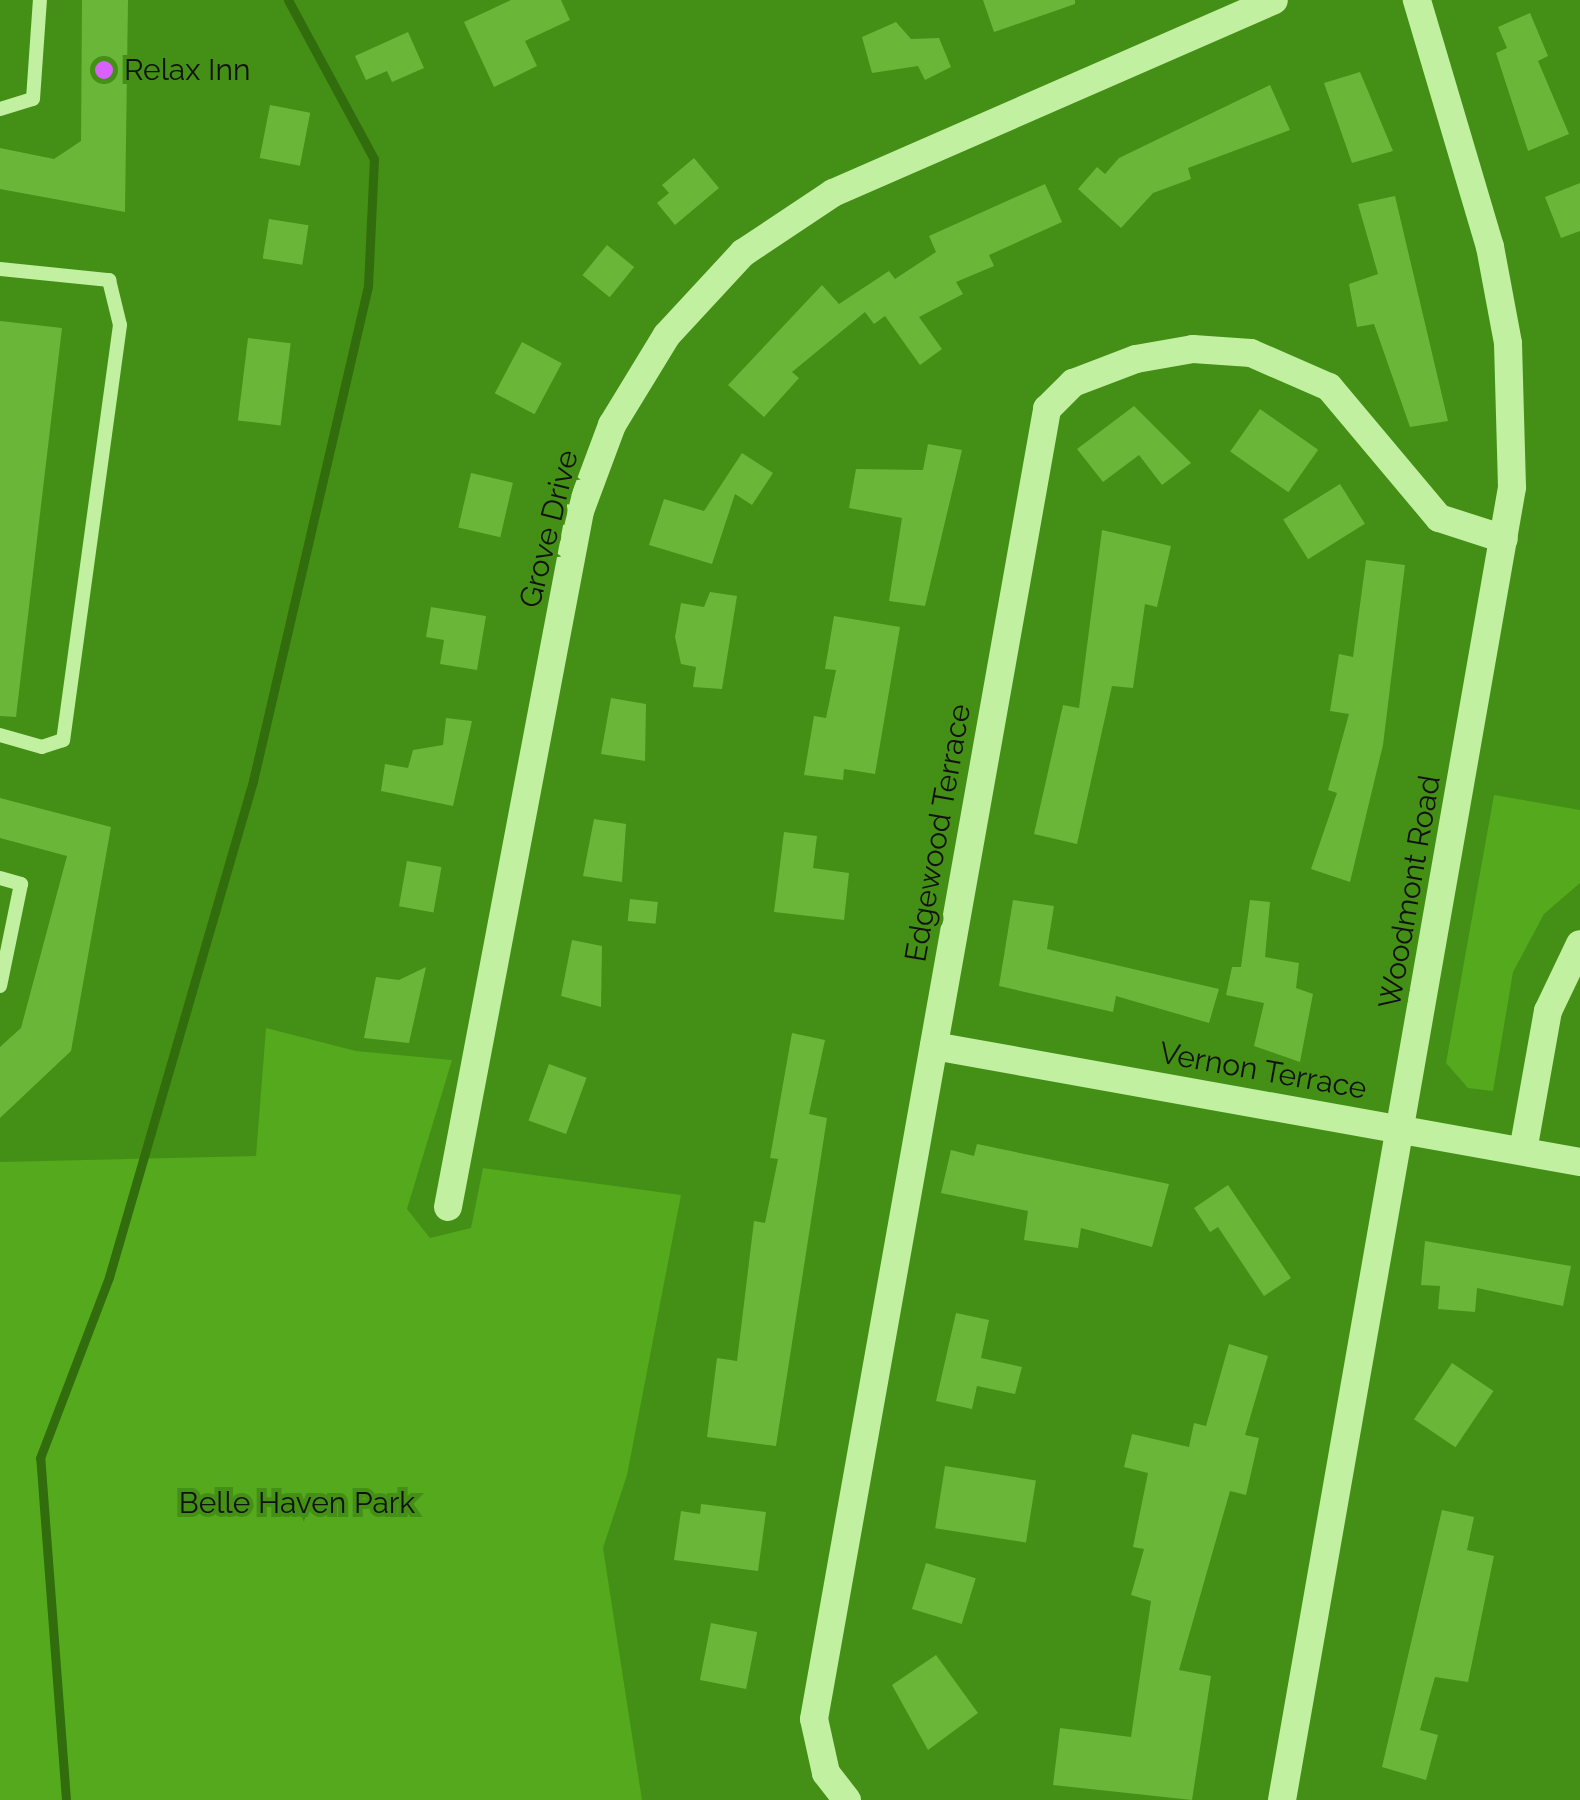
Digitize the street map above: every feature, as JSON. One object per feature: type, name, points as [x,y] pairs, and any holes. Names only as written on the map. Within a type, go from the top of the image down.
[{"type":"street","name":"Grove Drive","points":[[448,1206],[580,511],[612,425],[657,349],[743,253],[833,193],[1274,0]]},
{"type":"street","name":"Woodmont Road","points":[[1282,1800],[1504,540],[1514,419],[1508,343],[1417,0]]},
{"type":"street","name":"Edgewood Terrace","points":[[847,1800],[826,1773],[814,1718],[1056,396],[1169,352],[1220,349],[1292,366],[1357,412],[1440,518],[1504,540]]},
{"type":"street","points":[[1523,1151],[1548,1011],[1580,944]]},
{"type":"street","name":"Vernon Terrace","points":[[934,1046],[1580,1162]]},
{"type":"lane","points":[[0,109],[33,100],[40,0]]},
{"type":"lane","points":[[0,270],[109,280],[120,325],[62,740],[42,747],[0,735]]},
{"type":"lane","points":[[0,878],[21,884],[0,986]]},
{"type":"green space","points":[[1494,795],[1580,810],[1580,883],[1544,914],[1513,972],[1493,1091],[1468,1088],[1446,1063]]},
{"type":"green space","name":"Belle Haven Park","points":[[266,1028],[356,1051],[452,1060],[407,1209],[430,1238],[471,1228],[483,1168],[681,1195],[627,1475],[603,1548],[642,1800],[0,1800],[0,1162],[256,1156]]},
{"type":"building","name":"Relax Inn","points":[[82,0],[128,0],[125,212],[0,189],[0,148],[54,159],[81,141]]},
{"type":"building","points":[[511,0],[561,0],[570,20],[525,41],[537,66],[494,87],[464,22]]},
{"type":"building","points":[[983,0],[1075,0],[1075,4],[994,32]]},
{"type":"building","points":[[1530,13],[1548,56],[1538,61],[1569,134],[1528,151],[1496,53],[1507,48],[1498,27]]},
{"type":"building","points":[[896,22],[911,39],[939,38],[951,67],[925,80],[918,66],[872,73],[862,37]]},
{"type":"building","points":[[408,32],[424,68],[392,82],[387,71],[366,80],[355,56]]},
{"type":"building","points":[[1360,72],[1393,151],[1352,163],[1324,83]]},
{"type":"building","points":[[1270,85],[1290,130],[1188,168],[1191,179],[1153,193],[1121,228],[1078,189],[1097,167],[1105,174],[1119,158]]},
{"type":"building","points":[[270,105],[310,113],[300,166],[260,158]]},
{"type":"building","points":[[694,158],[719,188],[675,225],[657,203],[669,193],[662,185]]},
{"type":"building","points":[[1580,183],[1580,231],[1561,238],[1545,197]]},
{"type":"building","points":[[1045,184],[1062,222],[989,255],[994,266],[956,282],[963,294],[919,317],[942,349],[920,365],[885,316],[874,324],[865,312],[792,372],[799,378],[764,417],[728,385],[822,285],[839,304],[889,271],[895,279],[936,252],[929,236]]},
{"type":"building","points":[[1395,196],[1448,421],[1410,427],[1374,324],[1357,327],[1349,284],[1378,274],[1358,204]]},
{"type":"building","points":[[269,219],[309,225],[302,265],[263,259]]},
{"type":"building","points":[[607,245],[634,267],[610,297],[582,275]]},
{"type":"building","points":[[0,321],[62,328],[16,717],[0,716]]},
{"type":"building","points":[[248,338],[291,343],[281,426],[238,420]]},
{"type":"building","points":[[522,342],[562,363],[535,414],[495,393]]},
{"type":"building","points":[[1134,406],[1191,463],[1162,485],[1139,455],[1103,482],[1077,449]]},
{"type":"building","points":[[1260,409],[1318,450],[1288,492],[1230,452]]},
{"type":"building","points":[[928,444],[962,450],[925,606],[889,601],[902,518],[849,508],[856,469],[923,470]]},
{"type":"building","points":[[742,453],[773,473],[752,505],[735,494],[712,564],[649,545],[664,499],[704,511]]},
{"type":"building","points":[[471,473],[513,483],[500,537],[458,528]]},
{"type":"building","points":[[1340,484],[1365,524],[1308,559],[1283,520]]},
{"type":"building","points":[[1102,530],[1171,546],[1157,607],[1145,604],[1133,688],[1112,686],[1077,844],[1034,834],[1063,705],[1079,708]]},
{"type":"building","points":[[1366,560],[1405,565],[1383,745],[1350,882],[1311,869],[1337,793],[1328,790],[1349,714],[1330,711],[1339,654],[1353,657]]},
{"type":"building","points":[[710,592],[737,596],[722,689],[693,687],[696,667],[681,664],[675,637],[681,603],[704,607]]},
{"type":"building","points":[[431,607],[486,616],[477,670],[440,664],[444,640],[426,637]]},
{"type":"building","points":[[834,616],[900,627],[875,774],[844,769],[843,780],[804,775],[814,716],[826,718],[836,670],[825,669]]},
{"type":"building","points":[[611,698],[646,704],[645,761],[601,754]]},
{"type":"building","points":[[446,718],[472,721],[453,806],[381,791],[385,764],[408,768],[413,750],[443,745]]},
{"type":"building","points":[[0,798],[111,827],[71,1051],[0,1118],[0,1047],[21,1028],[67,856],[0,838]]},
{"type":"building","points":[[594,819],[626,824],[622,882],[583,876]]},
{"type":"building","points":[[784,832],[817,836],[813,868],[849,873],[844,920],[774,912]]},
{"type":"building","points":[[407,861],[441,867],[433,912],[399,906]]},
{"type":"building","points":[[630,899],[658,902],[656,924],[628,921]]},
{"type":"building","points":[[1013,900],[1054,906],[1047,949],[1219,989],[1209,1023],[1116,996],[1113,1012],[999,986]]},
{"type":"building","points":[[1250,900],[1270,902],[1265,957],[1299,963],[1296,988],[1313,994],[1300,1062],[1254,1046],[1264,1003],[1226,995],[1232,967],[1241,967]]},
{"type":"building","points":[[572,940],[602,946],[601,1007],[561,996]]},
{"type":"building","points":[[426,967],[409,1043],[364,1038],[376,977],[399,980]]},
{"type":"building","points":[[792,1033],[825,1040],[809,1114],[827,1118],[776,1446],[707,1437],[717,1358],[737,1361],[754,1221],[765,1223],[778,1159],[770,1158]]},
{"type":"building","points":[[549,1064],[587,1078],[566,1134],[528,1120]]},
{"type":"building","points":[[977,1144],[1169,1184],[1152,1247],[1081,1228],[1078,1248],[1024,1240],[1028,1211],[941,1193],[951,1150],[974,1156]]},
{"type":"building","points":[[1228,1185],[1291,1278],[1264,1296],[1218,1227],[1210,1232],[1194,1208]]},
{"type":"building","points":[[1425,1241],[1571,1266],[1563,1306],[1477,1288],[1475,1312],[1438,1309],[1440,1286],[1421,1285]]},
{"type":"building","points":[[956,1313],[989,1320],[981,1358],[1022,1367],[1015,1394],[977,1386],[972,1409],[936,1401]]},
{"type":"building","points":[[1229,1344],[1268,1356],[1245,1435],[1259,1438],[1246,1495],[1230,1491],[1179,1670],[1211,1676],[1192,1800],[1053,1785],[1060,1728],[1131,1737],[1151,1601],[1131,1595],[1144,1549],[1133,1547],[1148,1473],[1124,1467],[1132,1434],[1189,1447],[1194,1423],[1206,1426]]},
{"type":"building","points":[[1452,1363],[1493,1391],[1455,1447],[1414,1419]]},
{"type":"building","points":[[945,1466],[1036,1480],[1026,1543],[935,1528]]},
{"type":"building","points":[[701,1504],[766,1512],[758,1571],[674,1560],[681,1511],[700,1514]]},
{"type":"building","points":[[1442,1510],[1474,1517],[1467,1550],[1494,1556],[1468,1682],[1435,1677],[1420,1730],[1438,1735],[1426,1780],[1382,1767]]},
{"type":"building","points":[[926,1563],[976,1578],[962,1624],[912,1609]]},
{"type":"building","points":[[711,1623],[757,1632],[746,1689],[700,1680]]},
{"type":"building","points":[[936,1655],[978,1713],[928,1750],[892,1685]]},
{"type":"waterway","points":[[66,1800],[40,1458],[109,1277],[253,781],[368,286],[374,159],[288,0]]},
{"type":"place","name":"Relax Inn","points":[[104,70]]}]
